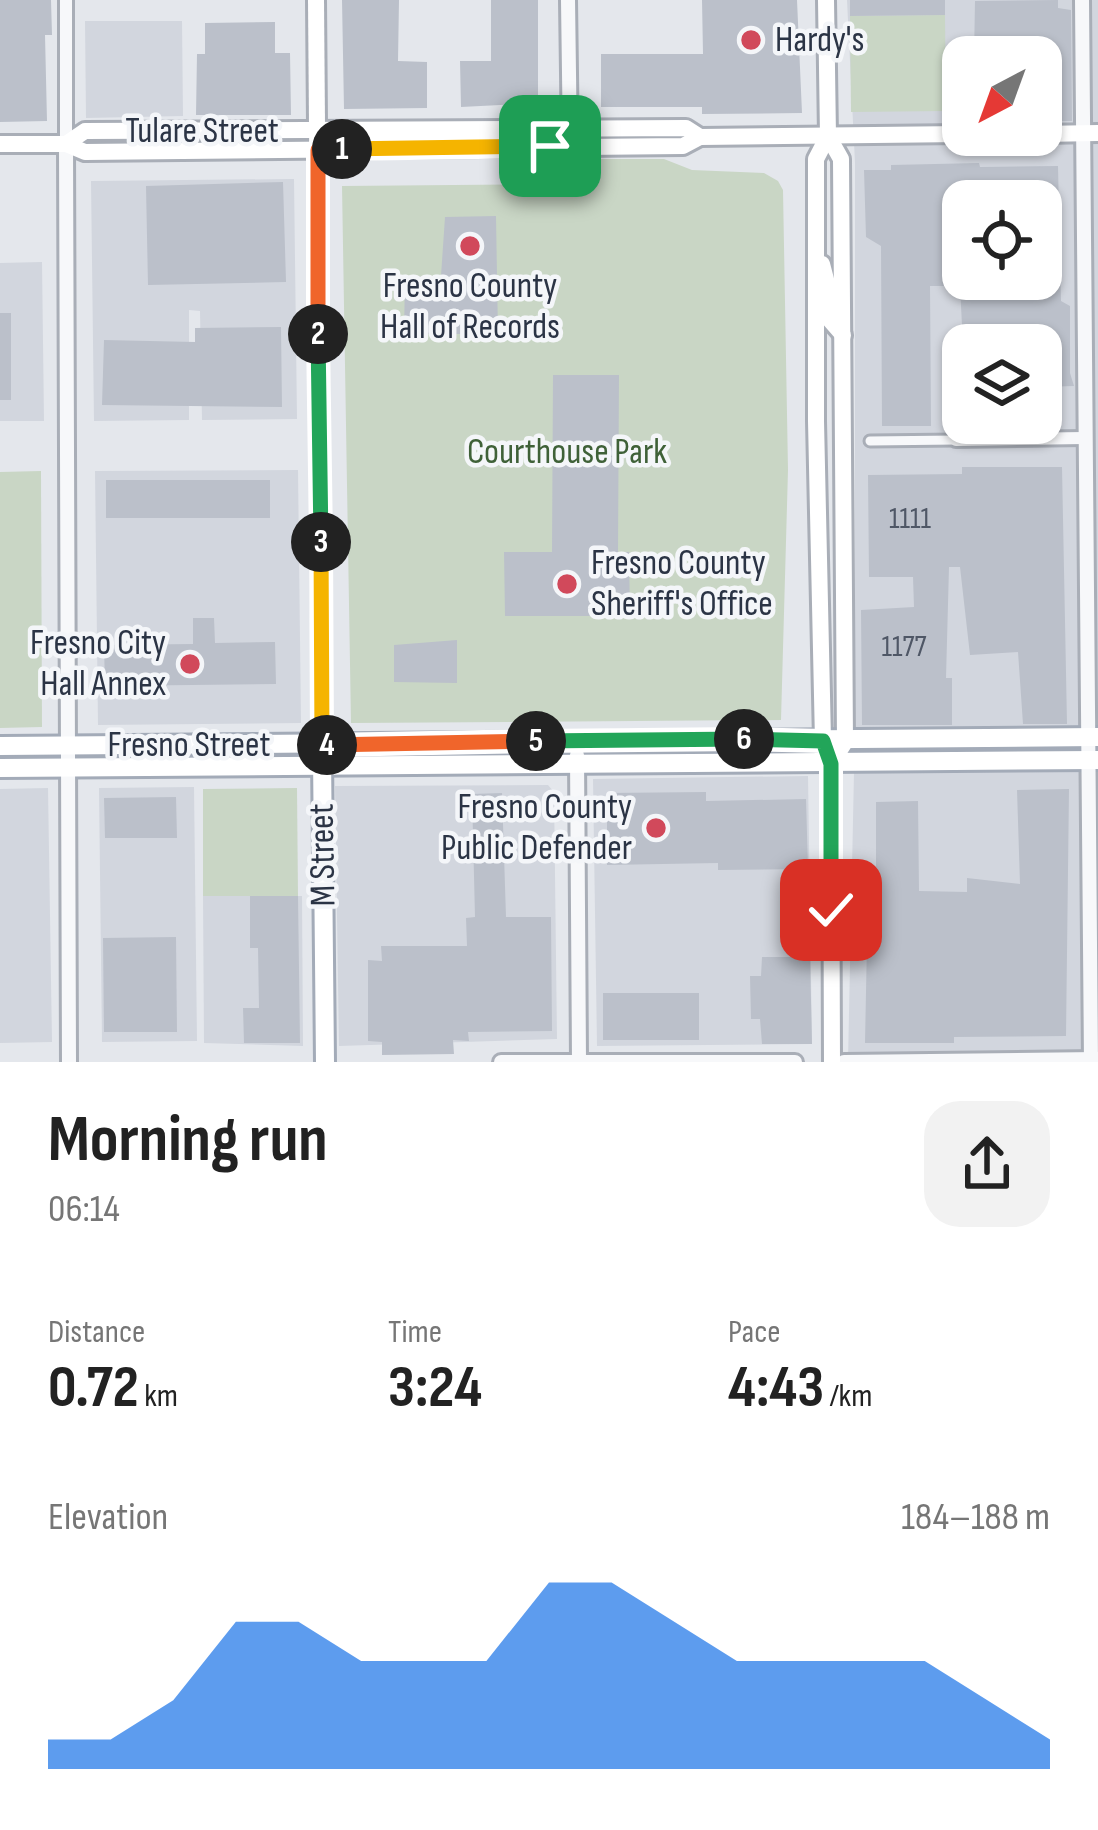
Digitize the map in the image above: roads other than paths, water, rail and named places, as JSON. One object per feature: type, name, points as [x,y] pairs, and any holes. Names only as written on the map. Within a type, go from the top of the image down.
[{"type":"main road","name":"M Street","points":[[316,0],[326,1062]]},
{"type":"main road","points":[[826,0],[828,136],[816,159],[815,239],[823,741],[831,764],[832,1062]]},
{"type":"main road","name":"Tulare Street","points":[[66,144],[85,131],[318,130],[570,137],[683,146],[700,136],[942,134]]},
{"type":"main road","points":[[828,136],[841,159],[845,742],[831,764]]},
{"type":"main road","name":"Tulare Street","points":[[0,144],[66,144],[85,152],[318,150],[570,137]]},
{"type":"main road","points":[[815,239],[829,291],[829,319],[843,335]]},
{"type":"main road","name":"Fresno Street","points":[[0,768],[544,740],[1094,738]]},
{"type":"main road","points":[[429,766],[455,758],[534,754],[544,740]]},
{"type":"main road","name":"Fresno Street","points":[[0,746],[322,755],[429,766],[1094,760]]},
{"type":"street","points":[[67,0],[69,1062]]},
{"type":"street","points":[[568,0],[570,137]]},
{"type":"street","points":[[844,1062],[1093,1060],[1091,133],[1082,0]]},
{"type":"street","points":[[870,441],[942,440]]},
{"type":"street","points":[[576,741],[578,1061]]},
{"type":"street","points":[[501,1062],[795,1062]]},
{"type":"place","name":"Hardy's","points":[[751,40]]},
{"type":"place","name":"Fresno County Hall of Records","points":[[470,246]]},
{"type":"place","name":"Fresno County Sheriff's Office","points":[[567,584]]},
{"type":"place","name":"Fresno City Hall Annex","points":[[190,664]]},
{"type":"place","name":"Fresno County Public Defender","points":[[656,828]]},
{"type":"park label","name":"Courthouse Park","points":[[567,452]]}]
